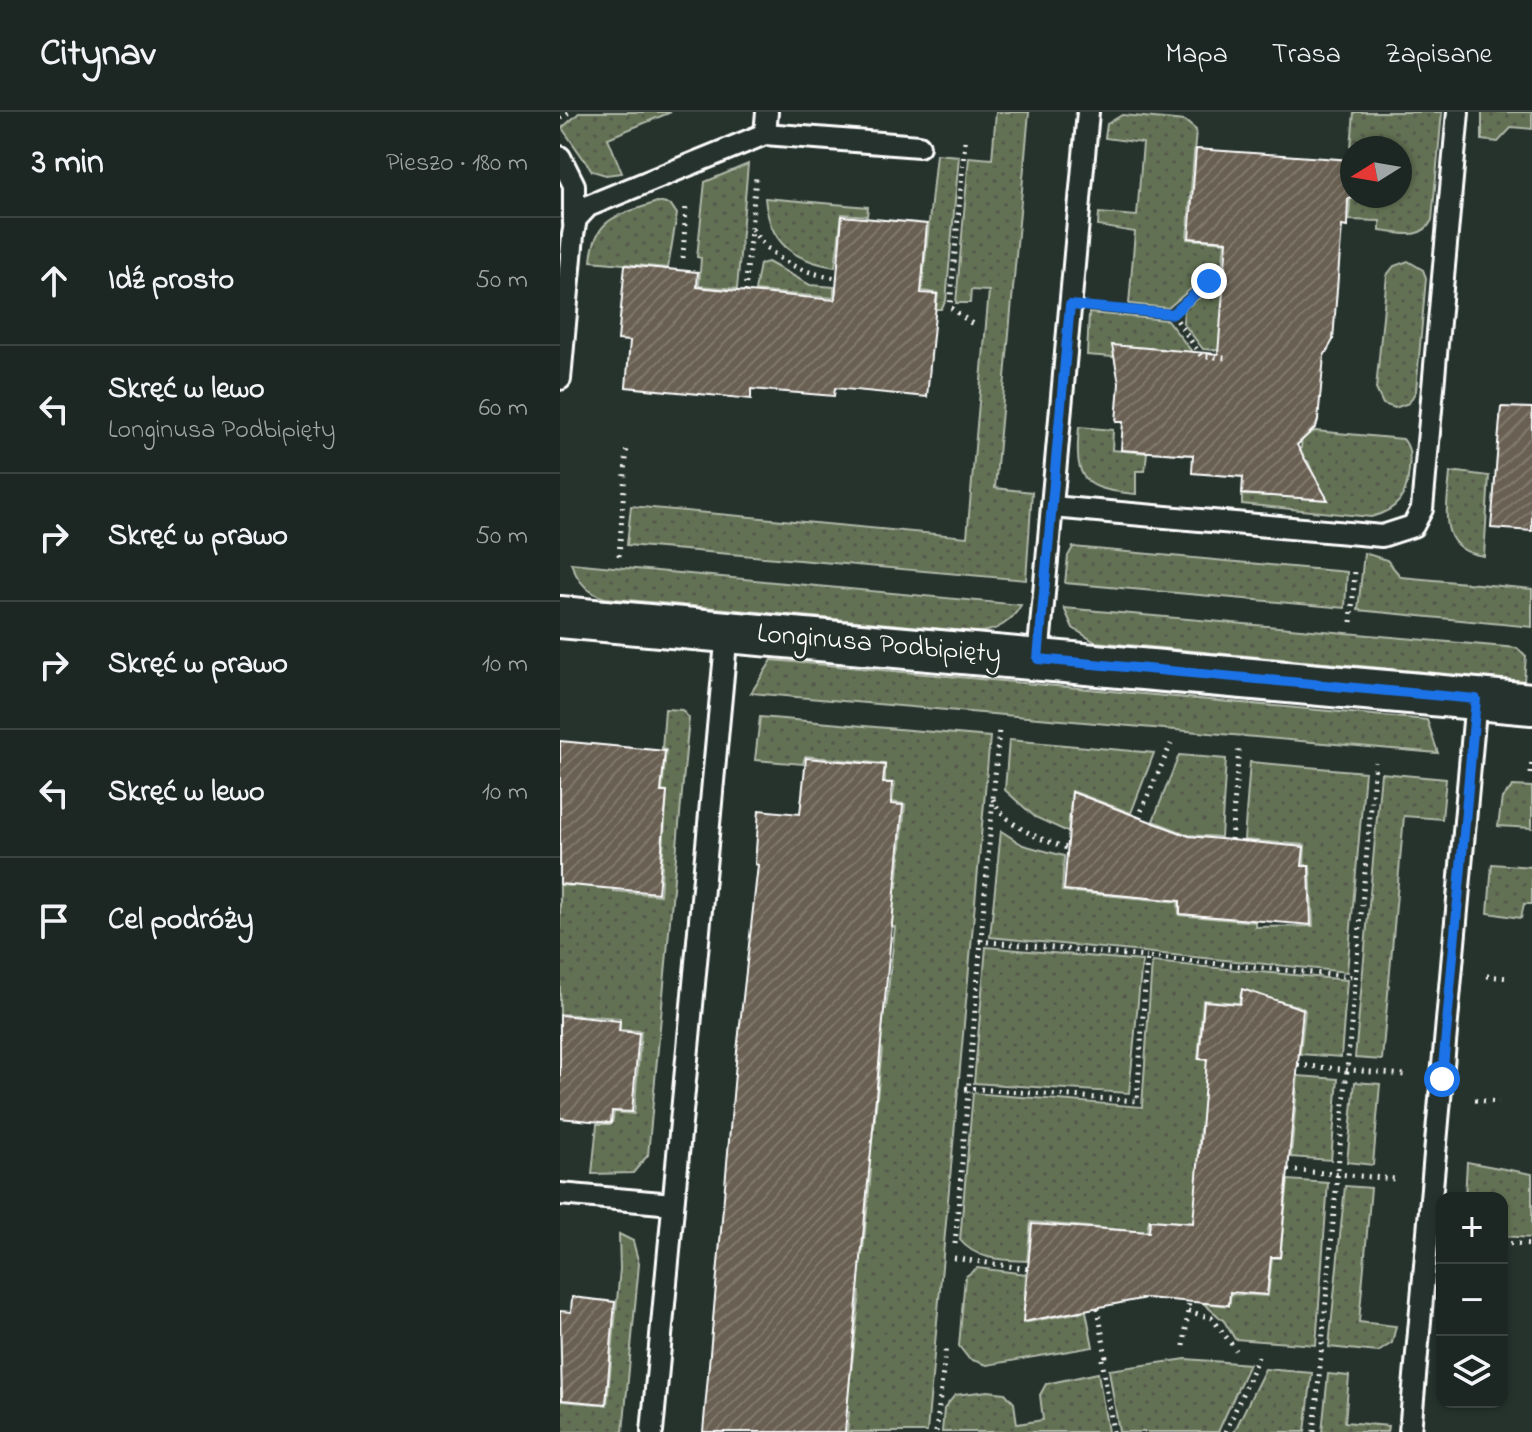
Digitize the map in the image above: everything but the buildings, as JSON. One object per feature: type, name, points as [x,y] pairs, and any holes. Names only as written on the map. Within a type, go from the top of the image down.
[{"type":"street","name":"Longinusa Podbipięty","points":[[560,617],[1532,704]]},
{"type":"lane","points":[[765,134],[767,112]]},
{"type":"lane","points":[[1038,659],[1088,112]]},
{"type":"lane","points":[[1052,507],[1382,536],[1413,526],[1422,509],[1458,112]]},
{"type":"lane","points":[[573,235],[576,219],[588,206],[765,134],[919,146]]},
{"type":"lane","points":[[560,157],[574,185],[573,235],[560,379]]},
{"type":"lane","points":[[652,1432],[727,632]]},
{"type":"lane","points":[[1410,1432],[1476,699]]},
{"type":"lane","points":[[560,1194],[673,1204]]},
{"type":"path","points":[[560,118],[569,112]]},
{"type":"path","points":[[745,292],[757,161],[765,134]]},
{"type":"path","points":[[965,141],[950,307],[975,326]]},
{"type":"path","points":[[683,258],[689,164]]},
{"type":"path","points":[[751,229],[761,245],[793,267],[837,278]]},
{"type":"path","points":[[1070,305],[1173,314],[1209,281],[1224,282]]},
{"type":"path","points":[[1173,314],[1201,356],[1226,358]]},
{"type":"path","points":[[619,556],[627,446]]},
{"type":"path","points":[[1351,622],[1354,573]]},
{"type":"path","points":[[955,1244],[965,1088],[999,729]]},
{"type":"path","points":[[1138,818],[1171,744]]},
{"type":"path","points":[[1231,840],[1239,750]]},
{"type":"path","points":[[1531,774],[1532,759]]},
{"type":"path","points":[[1314,1432],[1375,762]]},
{"type":"path","points":[[993,798],[1003,813],[1021,828],[1067,848]]},
{"type":"path","points":[[979,941],[1355,977]]},
{"type":"path","points":[[965,1088],[1137,1101],[1147,957]]},
{"type":"path","points":[[1478,975],[1509,978]]},
{"type":"path","points":[[1298,1065],[1374,1072]]},
{"type":"path","points":[[1466,1099],[1499,1102]]},
{"type":"path","points":[[1288,1170],[1363,1177]]},
{"type":"path","points":[[1508,1243],[1532,1245]]},
{"type":"path","points":[[954,1258],[1028,1269]]},
{"type":"path","points":[[1184,1346],[1189,1302]]},
{"type":"path","points":[[1098,1308],[1113,1432]]},
{"type":"path","points":[[1188,1311],[1212,1318],[1236,1350]]},
{"type":"path","points":[[936,1432],[946,1345]]},
{"type":"path","points":[[1226,1432],[1260,1352]]},
{"type":"green space","points":[[580,112],[671,112],[608,138],[622,173],[606,175],[592,171],[562,128]]},
{"type":"green space","points":[[996,112],[1029,112],[995,488],[1032,492],[1026,580],[627,545],[631,506],[967,537],[989,291],[971,290],[970,303],[956,303],[969,157],[992,159]]},
{"type":"green space","points":[[1354,112],[1442,112],[1432,220],[1428,227],[1409,234],[1380,231],[1380,221],[1349,220],[1350,208],[1412,208],[1412,136],[1352,136]]},
{"type":"green space","points":[[1482,112],[1532,112],[1532,129],[1512,127],[1498,142],[1482,140]]},
{"type":"green space","points":[[1122,115],[1185,121],[1196,130],[1187,239],[1225,242],[1222,272],[1211,272],[1168,308],[1129,304],[1135,232],[1098,226],[1099,213],[1137,216],[1143,143],[1105,138],[1107,124]]},
{"type":"green space","points":[[936,154],[959,156],[946,301],[941,309],[936,309],[938,293],[922,291]]},
{"type":"green space","points":[[748,164],[737,289],[699,286],[701,258],[697,257],[705,182]]},
{"type":"green space","points":[[765,198],[868,207],[867,216],[842,214],[835,267],[806,260],[785,247],[772,227]]},
{"type":"green space","points":[[657,202],[671,205],[677,214],[668,268],[591,261],[593,246],[604,226],[620,215]]},
{"type":"green space","points":[[1408,261],[1423,270],[1426,278],[1416,391],[1409,403],[1395,408],[1383,404],[1376,389],[1387,275],[1394,266]]},
{"type":"green space","points":[[768,262],[810,285],[834,287],[834,298],[755,291],[760,264]]},
{"type":"green space","points":[[1210,290],[1230,296],[1225,351],[1203,349],[1183,323],[1184,309]]},
{"type":"green space","points":[[1089,313],[1167,320],[1200,362],[1162,360],[1163,349],[1121,346],[1113,357],[1087,355]]},
{"type":"green space","points":[[1079,427],[1113,430],[1112,450],[1147,453],[1145,471],[1136,471],[1136,494],[1104,489],[1086,479],[1078,460]]},
{"type":"green space","points":[[1315,431],[1403,439],[1410,461],[1406,487],[1399,501],[1371,517],[1242,504],[1242,495],[1307,497],[1315,479],[1308,461],[1300,459],[1302,437]]},
{"type":"green space","points":[[1450,473],[1489,476],[1484,556],[1458,546],[1451,537],[1447,514]]},
{"type":"green space","points":[[1073,547],[1347,572],[1345,608],[1065,583],[1068,556]]},
{"type":"green space","points":[[1364,553],[1387,560],[1401,577],[1532,589],[1532,627],[1358,610]]},
{"type":"green space","points":[[571,563],[1021,605],[1003,624],[977,632],[605,598],[584,585]]},
{"type":"green space","points":[[1064,608],[1517,648],[1526,656],[1524,681],[1095,642],[1073,628]]},
{"type":"green space","points":[[772,660],[1427,720],[1438,753],[751,693]]},
{"type":"green space","points":[[665,709],[682,710],[689,718],[648,1155],[633,1173],[592,1174],[597,1124],[612,1124],[614,1112],[634,1114],[641,1031],[620,1030],[620,1018],[560,1014],[560,885],[571,886],[572,871],[615,875],[614,891],[660,895],[667,792],[662,791],[666,750],[662,749]]},
{"type":"green space","points":[[760,717],[990,737],[927,1432],[847,1432],[849,1412],[836,1410],[839,1372],[851,1373],[860,1292],[847,1290],[850,1250],[863,1251],[871,1170],[859,1168],[862,1128],[874,1129],[882,1048],[868,1046],[873,1008],[886,1009],[895,927],[880,925],[884,886],[897,887],[905,804],[892,802],[895,783],[885,782],[885,764],[805,756],[803,764],[755,760]]},
{"type":"green space","points":[[1009,740],[1154,753],[1131,813],[1072,791],[1068,832],[1035,817],[1005,790]]},
{"type":"green space","points":[[1179,755],[1226,759],[1221,837],[1189,835],[1153,821]]},
{"type":"green space","points":[[1250,762],[1365,772],[1347,972],[990,937],[1001,831],[1023,845],[1064,856],[1062,891],[1178,902],[1179,915],[1255,922],[1255,927],[1313,926],[1310,865],[1304,865],[1305,845],[1244,840]]},
{"type":"green space","points":[[1381,773],[1446,779],[1442,819],[1404,816],[1382,1060],[1355,1058]]},
{"type":"green space","points":[[1513,786],[1532,787],[1532,828],[1498,826],[1502,798]]},
{"type":"green space","points":[[1492,864],[1532,867],[1532,904],[1524,904],[1521,918],[1488,913]]},
{"type":"green space","points":[[986,947],[1142,961],[1129,1093],[974,1083]]},
{"type":"green space","points":[[1152,962],[1347,980],[1341,1057],[1300,1054],[1305,1010],[1299,1006],[1241,993],[1239,1003],[1203,1000],[1198,1059],[1208,1061],[1207,1129],[1200,1129],[1198,1153],[1207,1154],[1203,1223],[1149,1220],[1147,1232],[1031,1222],[1027,1261],[990,1258],[966,1247],[960,1240],[973,1093],[1142,1107]]},
{"type":"green space","points":[[1298,1076],[1338,1079],[1331,1160],[1291,1157]]},
{"type":"green space","points":[[1355,1082],[1380,1084],[1373,1165],[1347,1162]]},
{"type":"green space","points":[[1467,1162],[1532,1174],[1532,1238],[1508,1236],[1508,1192],[1465,1192]]},
{"type":"green space","points":[[1288,1180],[1328,1183],[1316,1345],[1235,1339],[1224,1321],[1203,1303],[1229,1306],[1231,1294],[1268,1296],[1272,1258],[1280,1258]]},
{"type":"green space","points":[[1345,1186],[1371,1188],[1359,1322],[1396,1326],[1392,1343],[1378,1352],[1329,1347]]},
{"type":"green space","points":[[619,1234],[633,1241],[639,1264],[623,1432],[560,1432],[560,1388],[562,1401],[607,1405],[620,1269]]},
{"type":"green space","points":[[977,1268],[1026,1274],[1023,1323],[1086,1311],[1093,1347],[987,1365],[969,1359],[959,1346],[965,1277]]},
{"type":"green space","points":[[1186,1359],[1249,1364],[1218,1432],[1119,1432],[1109,1370]]},
{"type":"green space","points":[[1265,1369],[1312,1373],[1305,1432],[1234,1432]]},
{"type":"green space","points":[[1098,1373],[1108,1432],[942,1432],[944,1409],[955,1395],[988,1391],[1005,1393],[1014,1403],[1017,1424],[1043,1420],[1040,1395],[1046,1384]]},
{"type":"green space","points":[[1328,1374],[1349,1376],[1345,1422],[1388,1426],[1387,1432],[1322,1432]]},
{"type":"route","points":[[1209,281],[1173,314],[1070,305],[1038,659],[1476,699],[1442,1079]]}]
